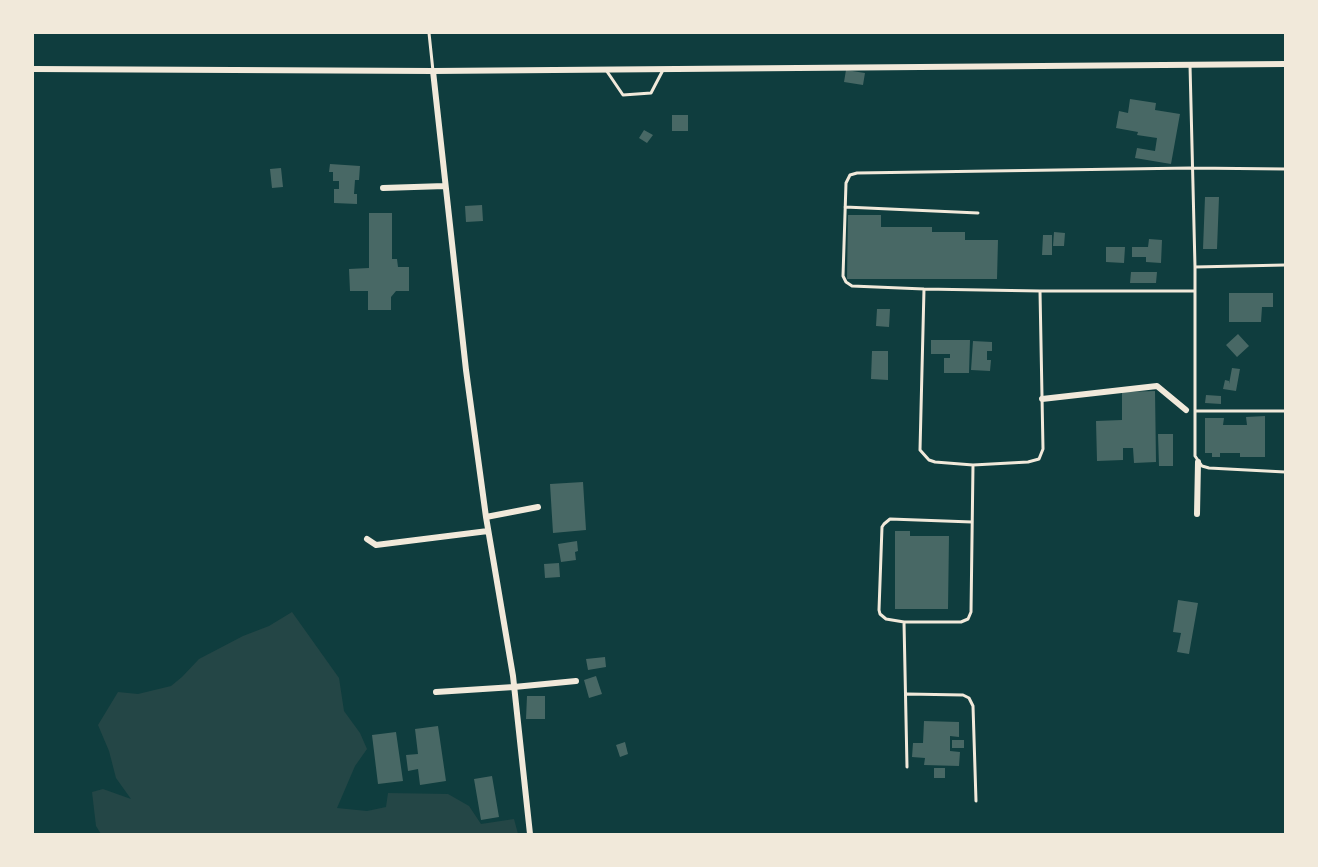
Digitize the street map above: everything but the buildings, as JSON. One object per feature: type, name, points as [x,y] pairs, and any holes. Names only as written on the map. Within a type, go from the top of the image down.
[{"type":"street","points":[[33,69],[433,70],[1285,64]]},
{"type":"street","points":[[433,70],[466,370],[488,531],[514,687],[530,834]]},
{"type":"street","points":[[383,188],[445,186]]},
{"type":"street","points":[[1042,399],[1157,386],[1186,410]]},
{"type":"street","points":[[1197,514],[1198,462]]},
{"type":"street","points":[[486,517],[538,507]]},
{"type":"street","points":[[367,539],[376,545],[488,531]]},
{"type":"street","points":[[436,692],[576,681]]},
{"type":"lane","points":[[429,33],[433,70]]},
{"type":"lane","points":[[1190,65],[1195,267],[1195,456],[1202,466],[1209,468],[1285,471]]},
{"type":"lane","points":[[606,69],[623,94],[651,93],[664,69]]},
{"type":"lane","points":[[1195,291],[1040,291],[852,286],[843,276],[846,183],[850,175],[858,172],[1285,169]]},
{"type":"lane","points":[[845,207],[978,213]]},
{"type":"lane","points":[[1195,267],[1285,266]]},
{"type":"lane","points":[[924,289],[920,450],[929,460],[935,462],[973,465],[1028,462],[1039,459],[1043,449],[1040,291]]},
{"type":"lane","points":[[1195,411],[1285,411]]},
{"type":"lane","points":[[972,522],[890,519],[884,524],[882,527],[880,614],[886,619],[904,622],[961,621],[970,616],[972,522],[973,465]]},
{"type":"lane","points":[[904,622],[908,767]]},
{"type":"lane","points":[[907,694],[963,695],[971,701],[976,801]]},
{"type":"shaded area","points":[[292,612],[339,678],[344,711],[360,733],[367,749],[355,766],[337,808],[367,811],[386,807],[388,793],[448,794],[469,806],[481,824],[514,819],[518,834],[101,834],[96,826],[92,792],[103,789],[131,799],[116,778],[109,751],[98,725],[118,692],[138,694],[171,686],[199,659],[243,636],[269,626]]}]
